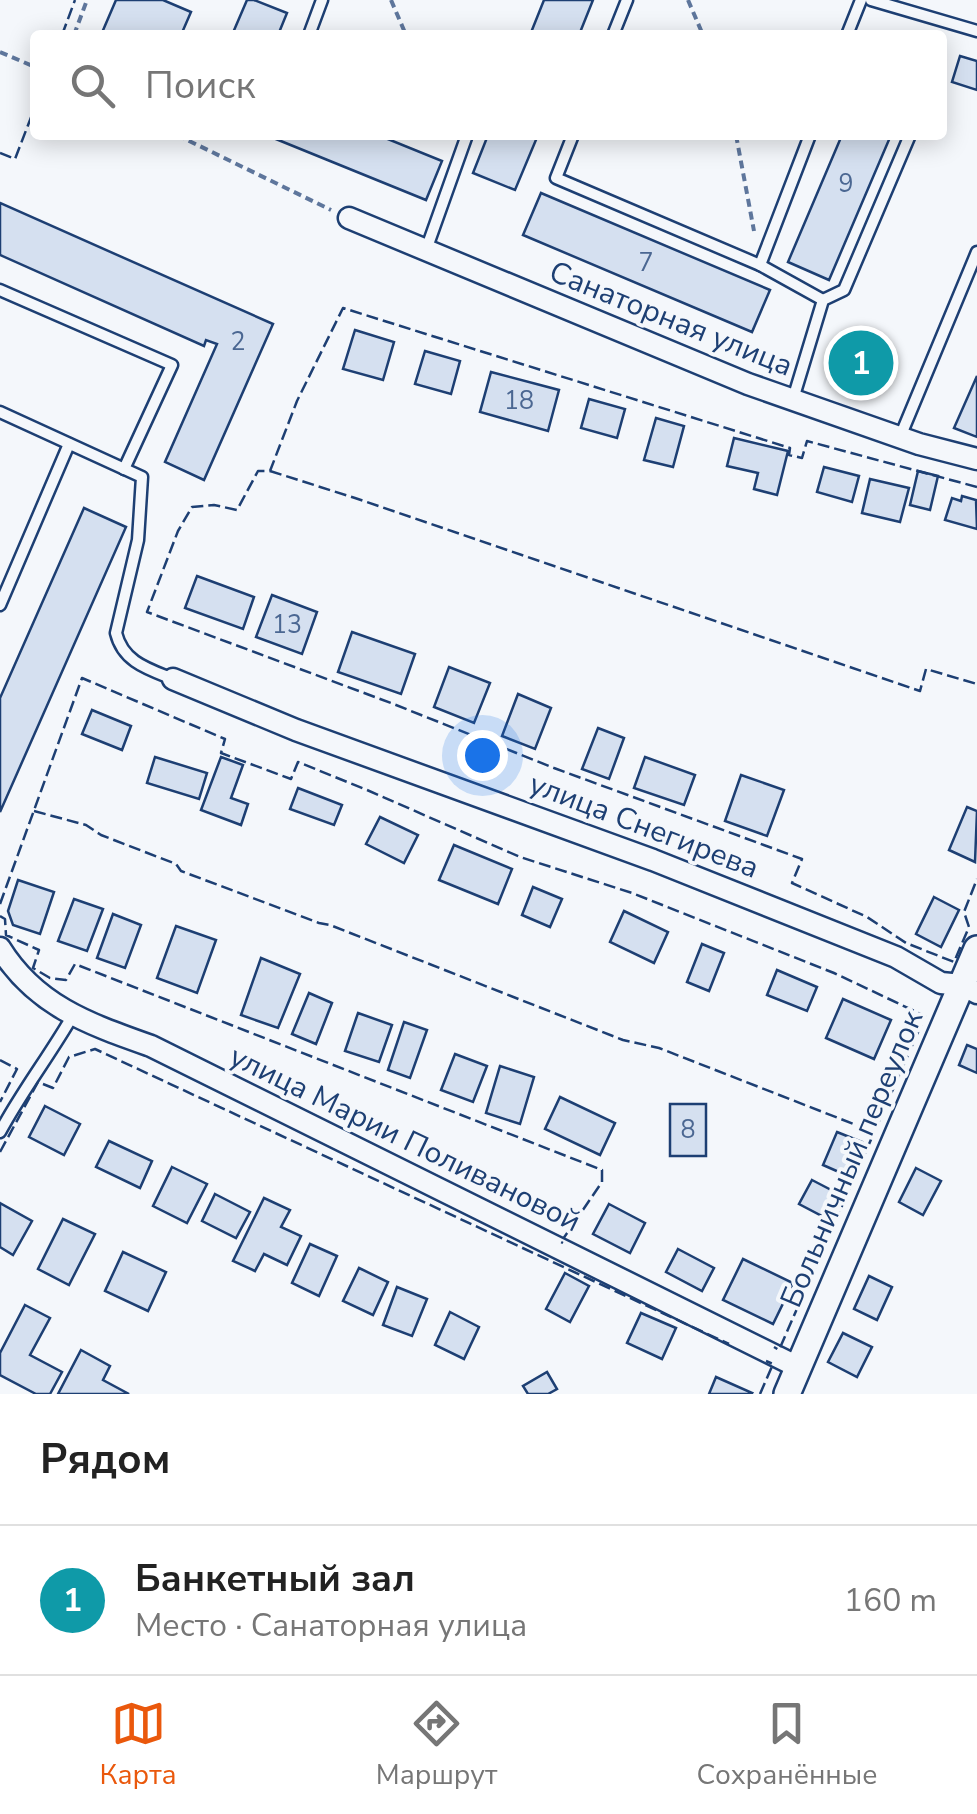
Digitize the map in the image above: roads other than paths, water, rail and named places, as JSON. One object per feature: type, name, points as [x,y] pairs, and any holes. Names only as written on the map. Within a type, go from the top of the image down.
[{"type":"street","name":"Санаторная улица","points":[[349,218],[748,384],[900,438],[977,458]]},
{"type":"street","name":"улица Снегирева","points":[[173,679],[282,724],[653,860],[896,957],[940,983],[969,989]]},
{"type":"street","name":"улица Марии Поливановой","points":[[0,948],[25,982],[43,998],[74,1015],[151,1046],[798,1367]]},
{"type":"street","name":"Больничный переулок","points":[[787,1394],[969,989],[977,949]]},
{"type":"lane","points":[[311,30],[322,0]]},
{"type":"lane","points":[[615,30],[627,0]]},
{"type":"lane","points":[[850,30],[861,0]]},
{"type":"lane","points":[[871,0],[977,31]]},
{"type":"lane","points":[[426,251],[465,140]]},
{"type":"lane","points":[[571,140],[556,178],[760,265],[823,300]]},
{"type":"lane","points":[[760,265],[808,140]]},
{"type":"lane","points":[[792,400],[823,300],[844,290],[908,140]]},
{"type":"lane","points":[[900,438],[977,252]]},
{"type":"lane","points":[[0,290],[172,365],[124,469]]},
{"type":"lane","points":[[0,412],[142,477],[138,540],[116,633],[119,647],[129,658],[173,679]]},
{"type":"lane","points":[[0,605],[69,444]]},
{"type":"lane","points":[[0,1132],[74,1015]]},
{"type":"place","name":"Банкетный зал","points":[[861,363]]}]
